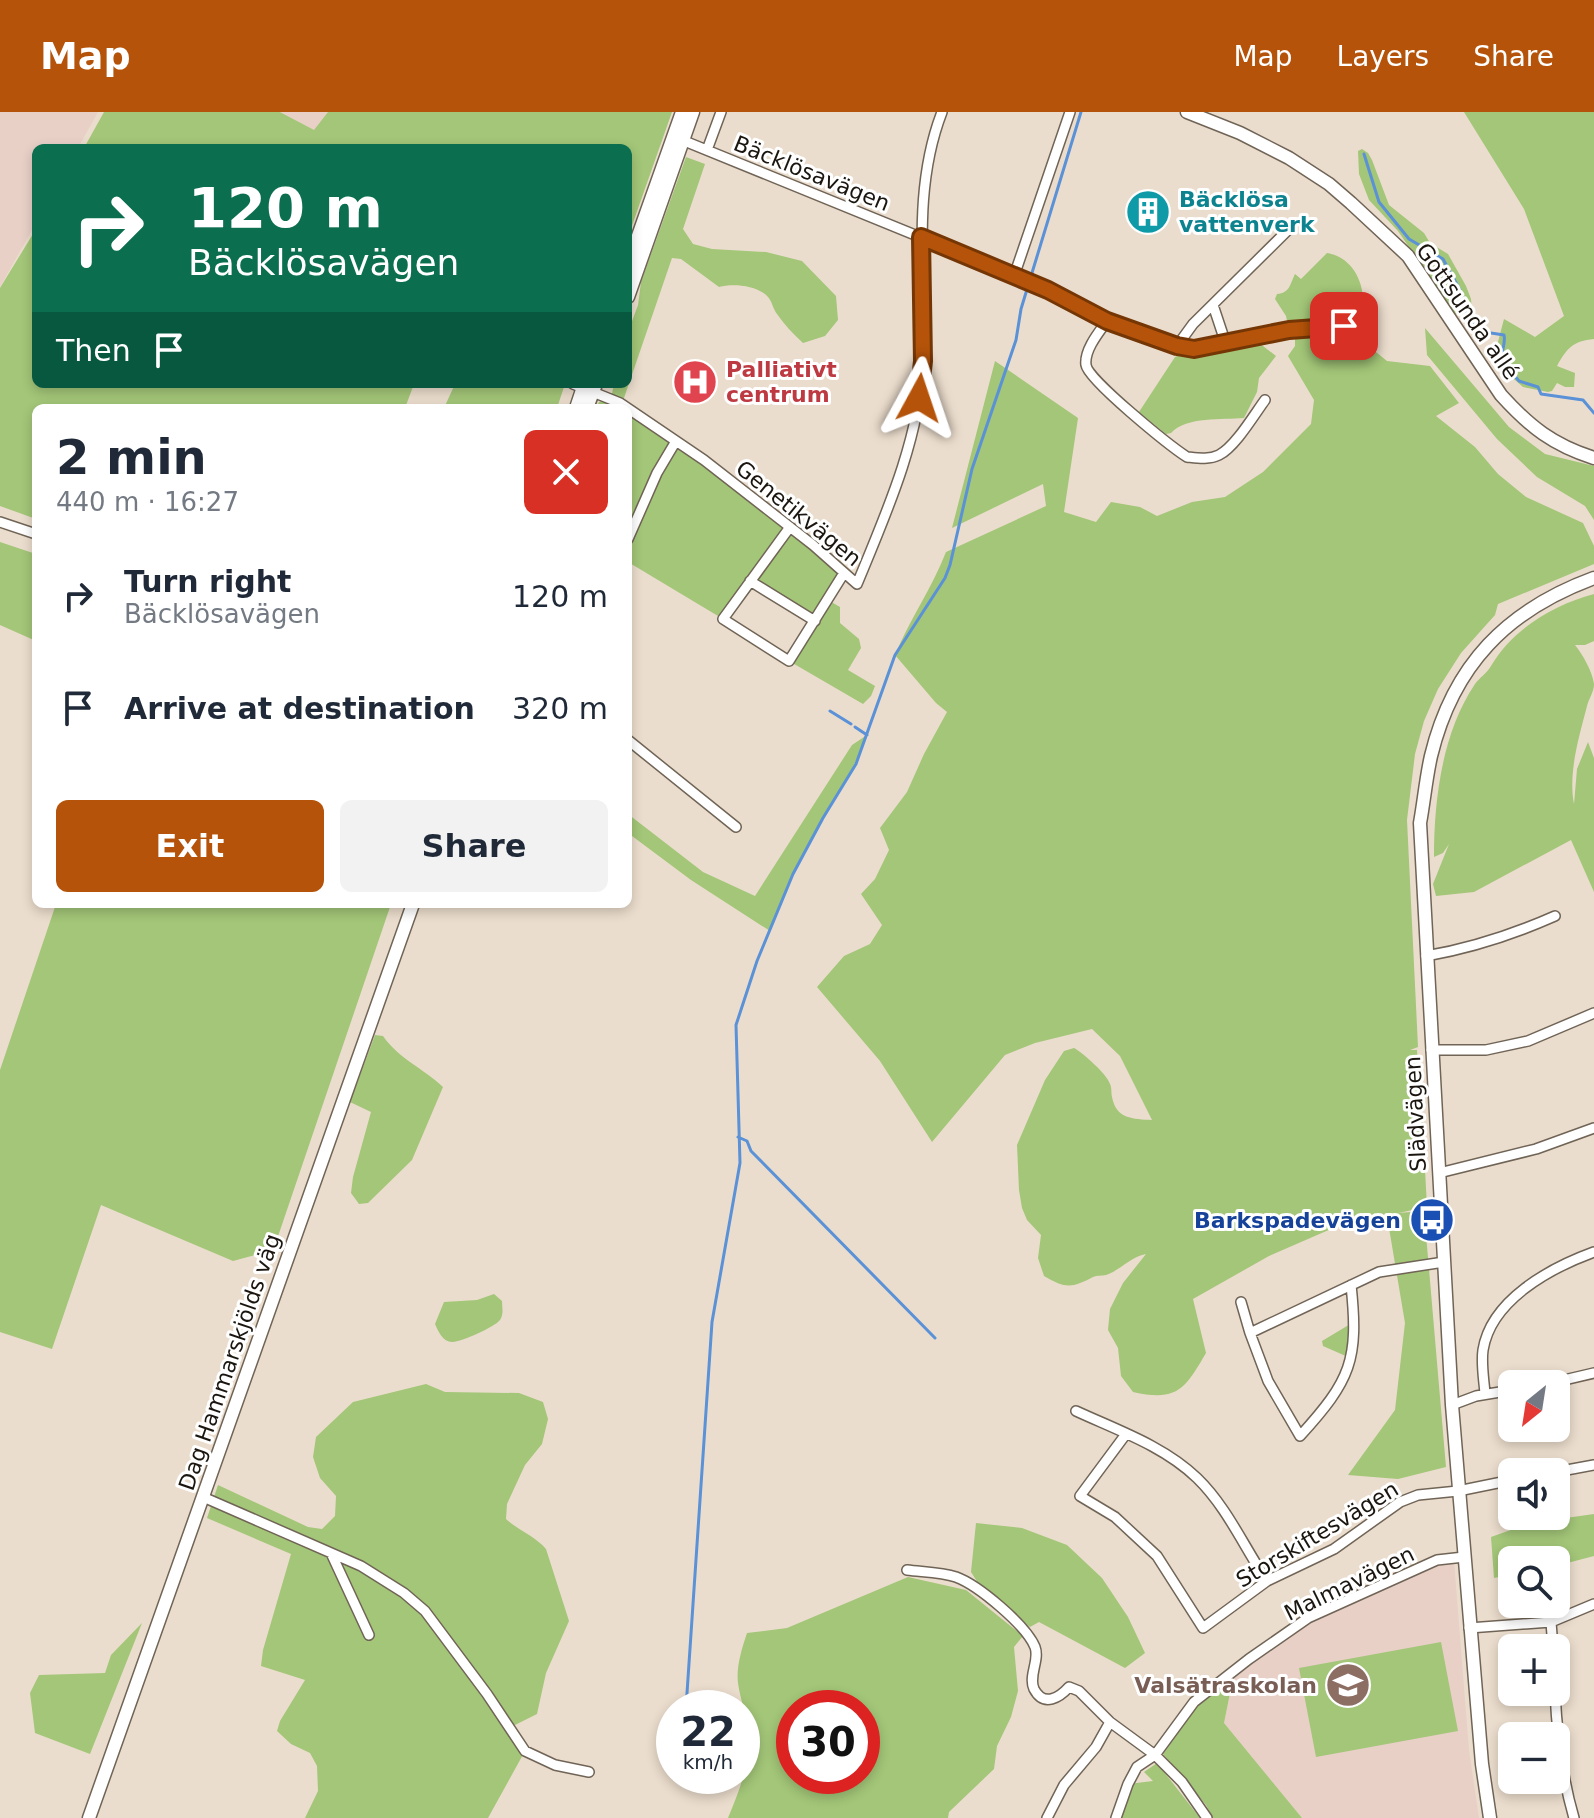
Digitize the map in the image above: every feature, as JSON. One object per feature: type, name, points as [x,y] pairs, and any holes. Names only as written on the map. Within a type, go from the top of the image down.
[{"type":"street","points":[[632,285],[679,139],[682,112]]},
{"type":"street","points":[[632,254],[693,112]]},
{"type":"street","points":[[707,150],[721,112]]},
{"type":"street","name":"Genetikvägen","points":[[632,411],[790,527],[857,584],[884,519],[919,398],[923,361],[921,237],[930,158],[942,112]]},
{"type":"street","points":[[1014,276],[1070,112]]},
{"type":"street","name":"Gottsunda allé","points":[[1187,112],[1240,133],[1289,158],[1329,184],[1408,256],[1501,395],[1518,414],[1541,434],[1566,449],[1594,458]]},
{"type":"street","name":"Bäcklösavägen","points":[[679,139],[1030,282],[1107,321],[1177,346],[1194,349],[1289,330],[1344,326]]},
{"type":"street","points":[[1177,346],[1193,324],[1290,228]]},
{"type":"street","points":[[1213,305],[1225,341]]},
{"type":"street","points":[[1107,321],[1095,336],[1086,369],[1099,384],[1187,457],[1201,459],[1220,455],[1242,432],[1265,400]]},
{"type":"street","name":"Genetikvägen","points":[[590,388],[621,404]]},
{"type":"street","points":[[632,530],[657,473],[676,441]]},
{"type":"street","points":[[0,522],[32,533]]},
{"type":"street","points":[[790,527],[723,619],[789,661],[844,573]]},
{"type":"street","name":"Slädvägen","points":[[1490,1818],[1482,1764],[1458,1491],[1420,823],[1440,725],[1454,693],[1477,657],[1505,627],[1560,591],[1594,578]]},
{"type":"street","points":[[750,581],[815,621]]},
{"type":"street","points":[[632,743],[736,827]]},
{"type":"street","name":"Dag Hammarskjölds väg","points":[[89,1818],[412,908]]},
{"type":"street","points":[[1426,956],[1507,937],[1555,916]]},
{"type":"street","points":[[1431,1050],[1486,1050],[1528,1041],[1594,1013]]},
{"type":"street","points":[[1439,1173],[1536,1149],[1594,1128]]},
{"type":"street","points":[[1485,1394],[1482,1352],[1490,1326],[1507,1305],[1540,1277],[1594,1252]]},
{"type":"street","points":[[1250,1333],[1379,1272],[1444,1262]]},
{"type":"street","points":[[1241,1302],[1268,1381],[1300,1436],[1330,1404],[1351,1364],[1356,1329],[1351,1285]]},
{"type":"street","points":[[1570,1379],[1594,1373]]},
{"type":"street","points":[[1452,1405],[1498,1392]]},
{"type":"street","points":[[1076,1411],[1170,1457],[1197,1478],[1230,1520],[1267,1581]]},
{"type":"street","name":"Storskiftesvägen","points":[[1126,1434],[1080,1496],[1115,1517],[1157,1556],[1203,1628],[1267,1581],[1334,1549],[1400,1502],[1418,1495],[1498,1483]]},
{"type":"street","points":[[1570,1469],[1594,1465]]},
{"type":"street","points":[[203,1497],[361,1566],[404,1593],[425,1611],[525,1751],[555,1765],[589,1772]]},
{"type":"street","points":[[331,1553],[369,1635]]},
{"type":"street","name":"Malmavägen","points":[[1116,1818],[1137,1767],[1155,1755],[1194,1702],[1308,1618],[1437,1560],[1464,1557]]},
{"type":"street","points":[[907,1570],[954,1576],[970,1583],[1027,1634],[1036,1649],[1032,1679],[1034,1689],[1041,1697],[1050,1700],[1058,1698],[1069,1687],[1079,1691],[1110,1722],[1155,1755],[1182,1782],[1207,1818]]},
{"type":"street","points":[[1469,1628],[1551,1622],[1594,1604]]},
{"type":"street","points":[[1551,1622],[1552,1634]]},
{"type":"street","points":[[1556,1706],[1566,1791],[1574,1818]]},
{"type":"street","points":[[1047,1818],[1064,1785],[1096,1747],[1110,1722]]},
{"type":"shaded area","points":[[0,112],[98,112],[80,144],[32,144],[32,230],[0,287]]},
{"type":"shaded area","points":[[281,112],[328,112],[314,131]]},
{"type":"shaded area","name":"Valsätraskolan","points":[[1437,1560],[1454,1561],[1469,1750],[1479,1818],[1302,1818],[1224,1723],[1234,1671],[1308,1618]]},
{"type":"green space","points":[[104,112],[280,112],[314,130],[328,112],[672,112],[632,226],[632,144],[86,144]]},
{"type":"green space","points":[[1464,112],[1594,112],[1594,339],[1571,346],[1557,366],[1575,373],[1574,387],[1557,383],[1548,392],[1523,387],[1493,361],[1504,319],[1535,337],[1564,316],[1524,209]]},
{"type":"green space","points":[[1362,149],[1372,160],[1389,205],[1424,233],[1430,243],[1448,254],[1471,299],[1472,312],[1468,317],[1455,314],[1398,231],[1369,200],[1359,174],[1358,151]]},
{"type":"green space","points":[[686,157],[705,164],[683,229],[693,244],[712,249],[766,252],[802,261],[836,296],[838,320],[825,336],[803,343],[792,333],[764,293],[745,286],[719,287],[681,259],[672,258],[632,375],[632,321],[641,282]]},
{"type":"green space","points":[[32,236],[32,388],[412,388],[406,404],[32,404],[32,518],[0,506],[0,288]]},
{"type":"green space","points":[[1327,253],[1342,259],[1353,269],[1363,300],[1352,311],[1348,309],[1332,326],[1344,326],[1387,361],[1430,366],[1459,403],[1436,416],[1475,447],[1498,474],[1526,497],[1583,523],[1594,546],[1594,564],[1498,604],[1495,615],[1461,653],[1438,689],[1424,721],[1415,754],[1407,820],[1418,1047],[1410,1050],[1417,1050],[1421,1111],[1412,1114],[1422,1113],[1427,1207],[1398,1213],[1424,1211],[1446,1467],[1398,1479],[1348,1475],[1395,1410],[1405,1323],[1387,1216],[1331,1229],[1269,1256],[1193,1299],[1206,1353],[1192,1376],[1170,1394],[1133,1392],[1121,1376],[1118,1348],[1108,1330],[1110,1309],[1123,1283],[1146,1254],[1111,1273],[1074,1285],[1064,1285],[1044,1276],[1038,1258],[1041,1235],[1027,1220],[1022,1208],[1017,1145],[1045,1080],[1064,1051],[1074,1048],[1108,1080],[1114,1104],[1121,1114],[1152,1120],[1120,1056],[1092,1029],[1035,1043],[1005,1055],[932,1142],[880,1061],[817,987],[844,956],[870,944],[882,925],[861,894],[875,879],[889,850],[880,828],[907,792],[947,712],[895,655],[901,642],[946,552],[1046,506],[1043,484],[952,528],[995,361],[1078,418],[1064,512],[1096,522],[1111,502],[1140,507],[1157,516],[1192,502],[1225,497],[1263,472],[1311,424],[1314,400],[1288,356],[1295,346],[1295,332],[1289,330],[1286,316],[1275,299],[1277,294],[1287,290],[1295,274],[1301,279]]},
{"type":"green space","points":[[1425,328],[1509,427],[1545,454],[1594,466],[1594,520],[1585,506],[1537,477],[1497,439],[1427,355]]},
{"type":"green space","points":[[1245,332],[1276,356],[1259,378],[1257,392],[1244,418],[1195,421],[1166,434],[1139,412],[1175,357],[1203,343]]},
{"type":"green space","points":[[453,388],[564,388],[558,404],[446,404]]},
{"type":"green space","points":[[613,388],[627,388],[620,403],[598,404],[611,398]]},
{"type":"green space","points":[[632,411],[844,573],[828,600],[840,607],[840,623],[859,639],[861,648],[848,670],[875,686],[871,696],[863,704],[789,661],[815,621],[750,581],[723,619],[632,564]]},
{"type":"green space","points":[[0,542],[32,553],[32,639],[0,625]]},
{"type":"green space","points":[[1594,594],[1594,641],[1575,645],[1587,663],[1594,684],[1578,742],[1572,780],[1574,804],[1577,769],[1588,742],[1594,758],[1594,892],[1571,840],[1474,892],[1436,896],[1433,884],[1449,844],[1443,853],[1434,857],[1438,790],[1448,745],[1464,703],[1500,653],[1522,630],[1549,612]]},
{"type":"green space","points":[[867,735],[853,768],[801,859],[770,931],[691,880],[632,836],[632,817],[703,872],[755,896],[852,745]]},
{"type":"green space","points":[[55,908],[390,908],[272,1254],[262,1253],[233,1261],[101,1205],[52,1349],[0,1332],[0,1070]]},
{"type":"green space","points":[[375,1035],[383,1036],[396,1051],[443,1087],[412,1160],[368,1203],[359,1204],[351,1193],[353,1177],[371,1112],[350,1102]]},
{"type":"green space","points":[[494,1294],[502,1301],[502,1315],[497,1323],[456,1342],[449,1342],[441,1336],[435,1324],[444,1302],[477,1300]]},
{"type":"green space","points":[[1352,1323],[1348,1357],[1323,1346],[1322,1341]]},
{"type":"green space","points":[[426,1384],[445,1392],[519,1393],[543,1402],[548,1419],[542,1444],[525,1465],[507,1504],[506,1519],[546,1549],[569,1621],[546,1673],[537,1714],[509,1728],[525,1751],[488,1818],[305,1818],[318,1791],[317,1766],[310,1753],[291,1744],[277,1731],[305,1680],[261,1666],[291,1554],[207,1518],[218,1485],[308,1527],[322,1529],[335,1516],[336,1496],[320,1478],[313,1457],[316,1437],[353,1402]]},
{"type":"green space","points":[[1594,1514],[1594,1556],[1570,1562],[1570,1546],[1498,1546],[1498,1577],[1494,1578],[1491,1537],[1510,1530],[1570,1530],[1570,1517]]},
{"type":"green space","points":[[976,1523],[1022,1528],[1067,1545],[1102,1578],[1128,1617],[1145,1653],[1125,1668],[1039,1622],[1030,1627],[978,1583],[971,1572]]},
{"type":"green space","points":[[908,1577],[966,1590],[1023,1636],[1014,1647],[1018,1691],[1011,1717],[997,1746],[994,1769],[949,1812],[948,1818],[728,1818],[737,1794],[760,1794],[760,1690],[739,1690],[738,1677],[747,1633],[787,1628]]},
{"type":"green space","points":[[142,1623],[90,1754],[35,1733],[30,1693],[39,1675],[105,1673],[111,1655]]},
{"type":"green space","points":[[1441,1642],[1458,1731],[1316,1757],[1299,1668]]},
{"type":"green space","points":[[1233,1678],[1224,1723],[1302,1818],[1213,1818],[1206,1805],[1163,1754],[1194,1709]]},
{"type":"green space","points":[[1157,1763],[1200,1818],[1116,1818],[1128,1784],[1153,1781],[1144,1772]]},
{"type":"waterway","points":[[687,1690],[712,1322],[740,1163],[736,1025],[757,961],[793,874],[856,764],[895,655],[945,578],[950,565],[972,469],[1016,340],[1021,309],[1081,112]]},
{"type":"waterway","points":[[1364,154],[1379,202],[1409,239],[1443,259],[1460,290],[1468,317],[1478,331],[1504,335],[1501,360],[1519,381],[1538,387],[1541,394],[1583,400],[1594,413]]},
{"type":"waterway","points":[[830,711],[851,724]]},
{"type":"waterway","points":[[855,727],[867,735]]},
{"type":"waterway","points":[[738,1137],[747,1141],[751,1151],[935,1338]]},
{"type":"place","name":"Bäcklösa vattenverk","points":[[1148,212]]},
{"type":"place","name":"Palliativt centrum","points":[[695,382]]},
{"type":"place","name":"Barkspadevägen","points":[[1432,1220]]},
{"type":"place","name":"Valsätraskolan","points":[[1348,1685]]},
{"type":"route","points":[[919,398],[923,361],[921,237],[1048,290],[1107,321],[1177,346],[1194,349],[1289,330],[1344,326]]}]
